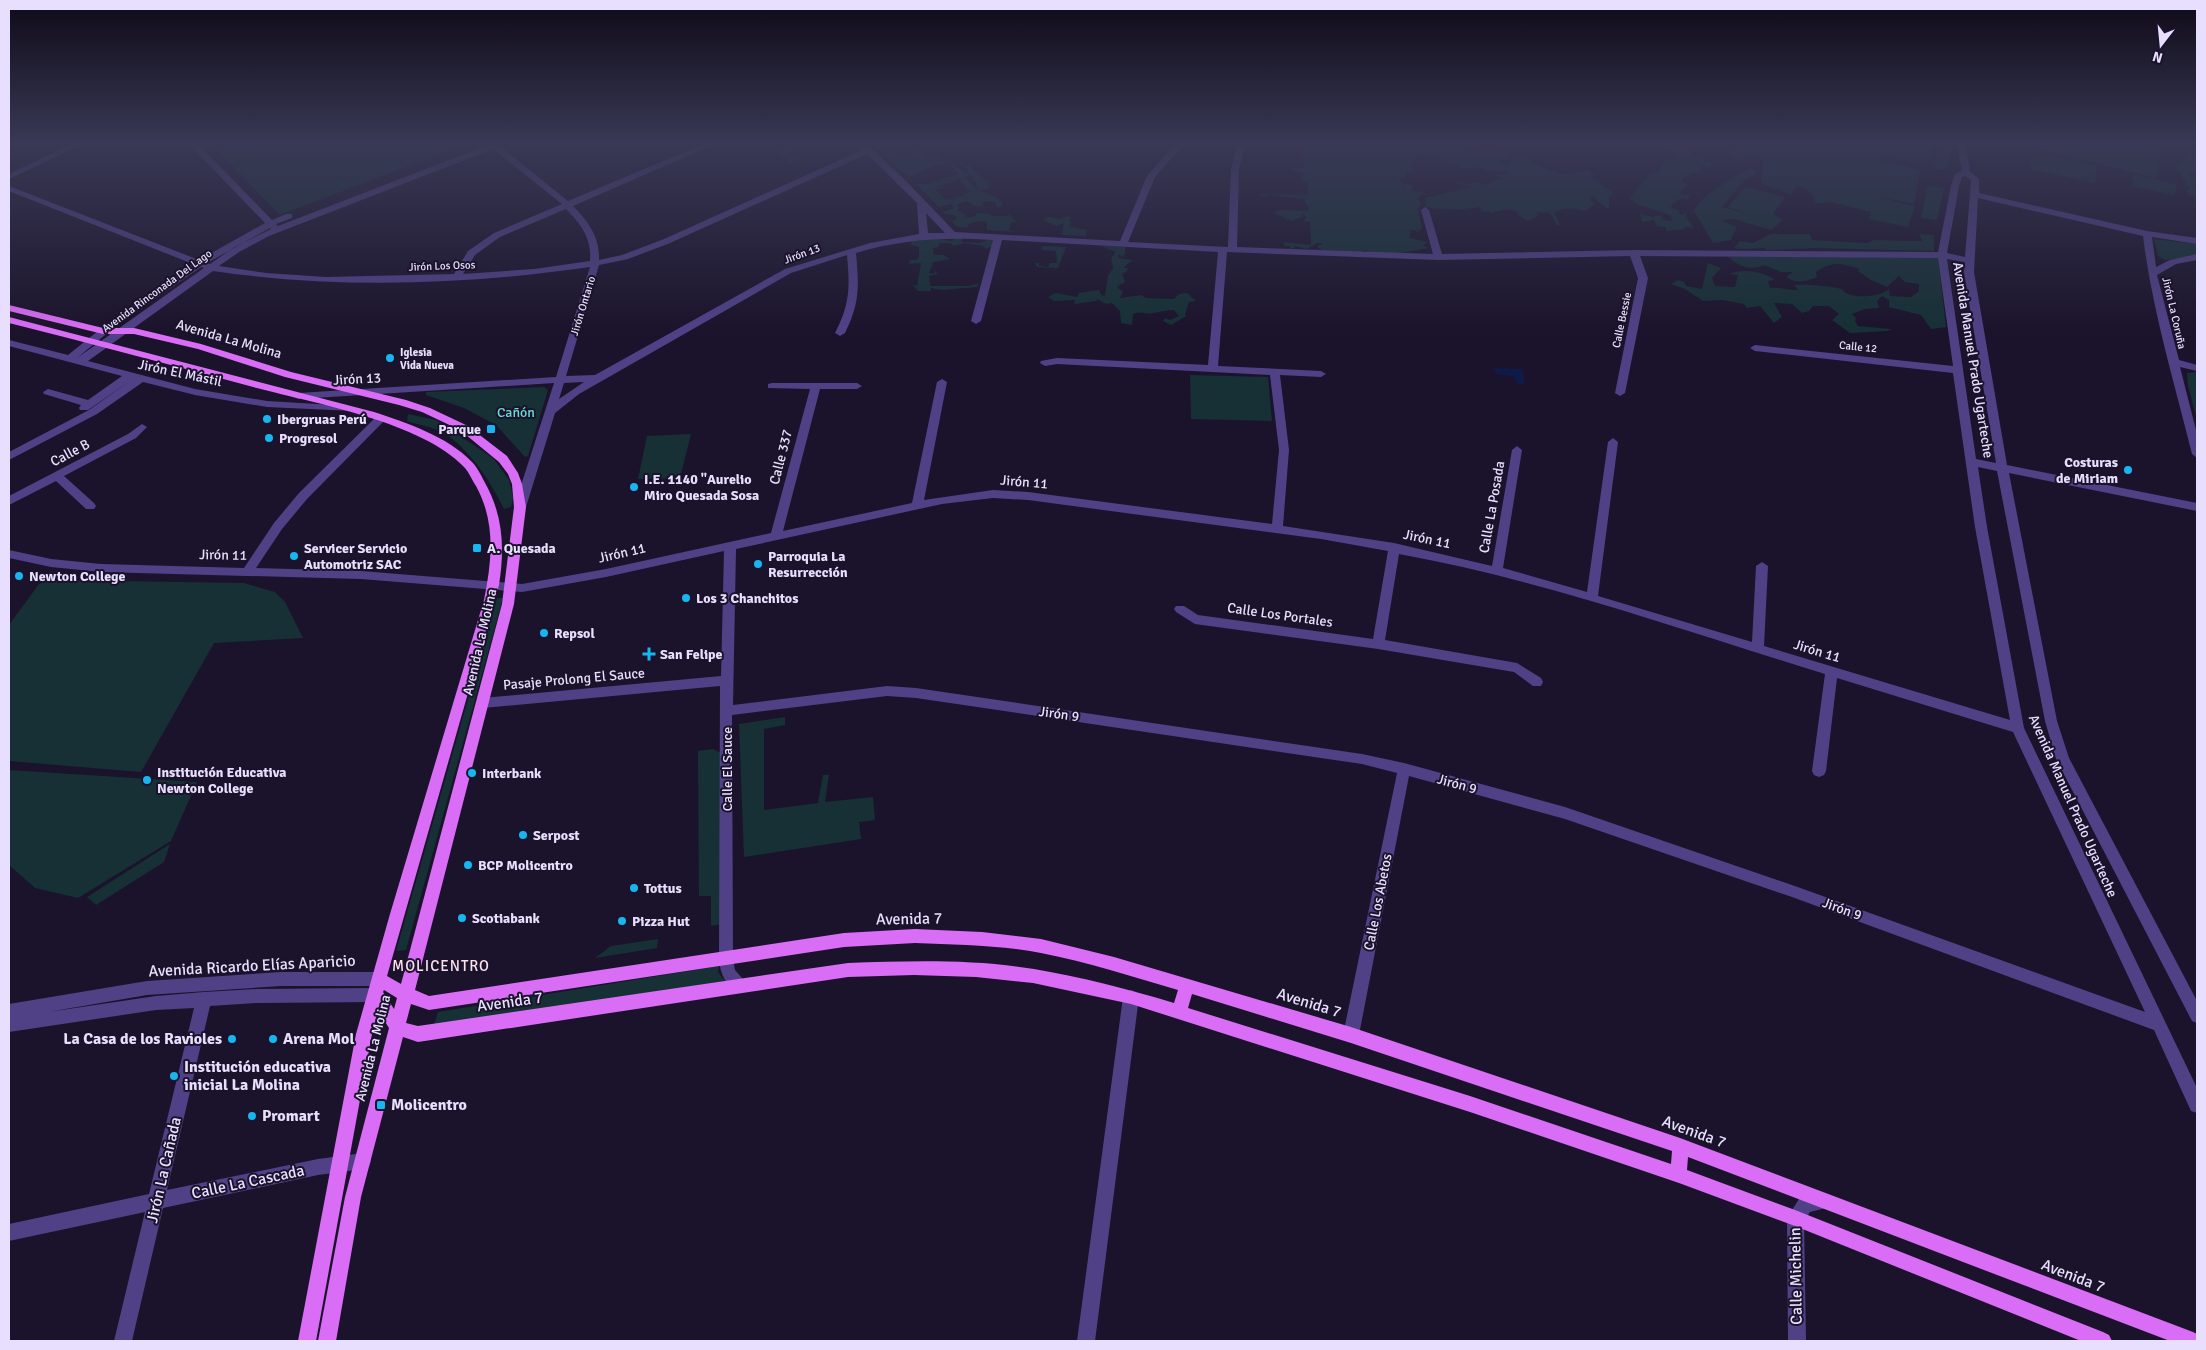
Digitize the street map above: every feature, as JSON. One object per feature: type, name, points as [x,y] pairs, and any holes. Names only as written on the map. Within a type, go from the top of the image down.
[{"type":"main road","name":"Avenida La Molina","points":[[9,308],[103,331],[134,331],[201,347],[289,375],[402,402],[447,419],[464,428],[502,459],[513,473],[517,484],[520,507],[511,588],[483,703],[353,1197],[328,1341]]},
{"type":"main road","name":"Avenida La Molina","points":[[9,320],[350,409],[420,434],[444,447],[469,465],[484,488],[493,512],[498,538],[493,586],[364,1034],[308,1341]]},
{"type":"main road","name":"Avenida 7","points":[[380,979],[405,994],[429,1003],[493,991],[726,959],[844,940],[915,936],[982,939],[1041,946],[1186,986],[1351,1035],[1680,1146],[2192,1341]]},
{"type":"main road","name":"Avenida 7","points":[[398,1028],[418,1034],[848,970],[914,968],[976,970],[1033,976],[1131,997],[1470,1104],[1679,1175],[1794,1218],[2102,1341]]},
{"type":"main road","points":[[1179,1012],[1186,986]]},
{"type":"main road","points":[[376,995],[398,1028]]},
{"type":"main road","points":[[1679,1175],[1680,1146]]},
{"type":"street","name":"Jirón Los Osos","points":[[54,206],[210,268],[257,275],[326,280],[457,277],[519,273],[595,264],[624,257],[660,244],[744,206]]},
{"type":"street","points":[[254,206],[274,227]]},
{"type":"street","name":"Avenida Rinconada Del Lago","points":[[74,361],[104,344],[236,250],[274,227],[326,206]]},
{"type":"street","name":"Avenida Rinconada Del Lago","points":[[74,361],[90,341],[103,331],[236,239],[330,206]]},
{"type":"street","points":[[457,277],[467,258],[480,245],[505,231],[564,206]]},
{"type":"street","name":"Jirón Ontario","points":[[520,507],[595,264],[594,245],[590,232],[567,206]]},
{"type":"street","points":[[921,206],[924,236]]},
{"type":"street","points":[[925,206],[952,235]]},
{"type":"street","points":[[1123,244],[1139,206]]},
{"type":"street","points":[[1213,369],[1231,206]]},
{"type":"street","name":"Avenida Manuel Prado Ugarteche","points":[[1951,206],[1942,254],[1982,527],[2018,728],[2197,1105]]},
{"type":"street","name":"Avenida Manuel Prado Ugarteche","points":[[1972,206],[1968,260],[2002,467],[2051,721],[2063,759],[2197,1016]]},
{"type":"street","points":[[2025,206],[2147,234],[2197,241]]},
{"type":"street","points":[[1425,210],[1438,256]]},
{"type":"street","name":"Jirón La Coruña","points":[[2147,234],[2152,274],[2197,454]]},
{"type":"street","name":"Jirón 13","points":[[551,411],[597,378],[788,271],[851,251],[924,236],[952,235],[1227,249],[1438,256],[1634,253],[1942,254],[1968,260]]},
{"type":"street","points":[[976,321],[998,237]]},
{"type":"street","points":[[840,333],[847,320],[855,294],[856,282],[851,251]]},
{"type":"street","name":"Calle Bessie","points":[[1620,393],[1643,278],[1634,253]]},
{"type":"street","points":[[2152,274],[2164,264],[2179,259],[2197,257]]},
{"type":"street","name":"Jirón El Mástil","points":[[9,343],[195,392],[267,404],[350,409]]},
{"type":"street","name":"Calle 12","points":[[1755,348],[1959,370]]},
{"type":"street","points":[[1046,363],[1057,360],[1322,374]]},
{"type":"street","points":[[2173,362],[2197,368]]},
{"type":"street","points":[[1275,373],[1284,450],[1277,529]]},
{"type":"street","points":[[9,447],[89,408],[129,376]]},
{"type":"street","name":"Jirón 13","points":[[298,396],[597,378]]},
{"type":"street","points":[[9,456],[140,379]]},
{"type":"street","points":[[917,505],[942,382]]},
{"type":"street","points":[[772,386],[857,386]]},
{"type":"street","name":"Calle 337","points":[[776,535],[816,386]]},
{"type":"street","points":[[48,392],[89,408]]},
{"type":"street","points":[[248,571],[278,526],[303,496],[380,419]]},
{"type":"street","name":"Calle B","points":[[9,501],[132,436],[142,427]]},
{"type":"street","points":[[1592,598],[1613,442]]},
{"type":"street","name":"Calle La Posada","points":[[1497,570],[1517,450]]},
{"type":"street","points":[[1973,462],[2197,507]]},
{"type":"street","points":[[57,476],[90,506]]},
{"type":"street","name":"Jirón 11","points":[[9,554],[50,563],[101,568],[248,571],[387,577],[511,588],[537,586],[606,573],[917,505],[992,494],[1028,496],[1277,529],[1394,547],[1497,570],[2018,728]]},
{"type":"street","name":"Calle El Sauce","points":[[730,545],[726,711],[726,969],[732,980],[741,986]]},
{"type":"street","points":[[1378,644],[1394,547]]},
{"type":"street","points":[[1758,648],[1762,566]]},
{"type":"street","name":"Calle Los Portales","points":[[1180,609],[1195,619],[1378,644],[1517,668],[1537,682]]},
{"type":"street","points":[[1820,771],[1832,671]]},
{"type":"street","name":"Pasaje Prolong El Sauce","points":[[483,703],[727,680]]},
{"type":"street","name":"Jirón 9","points":[[726,711],[887,691],[916,693],[1362,759],[1565,813],[1792,891],[2157,1024]]},
{"type":"street","name":"Calle Los Abetos","points":[[1351,1035],[1404,769]]},
{"type":"street","name":"Avenida Ricardo Elías Aparicio","points":[[9,1011],[147,988],[281,979],[380,979]]},
{"type":"street","points":[[9,1025],[156,1003],[204,999],[376,995]]},
{"type":"street","points":[[1086,1341],[1131,997]]},
{"type":"street","name":"Jirón La Cañada","points":[[123,1341],[158,1201],[204,999]]},
{"type":"street","name":"Calle La Cascada","points":[[9,1232],[340,1164],[363,1161]]},
{"type":"street","name":"Calle Michelin","points":[[1797,1341],[1794,1218],[1799,1210],[1806,1205],[1824,1201]]},
{"type":"green space","points":[[271,206],[304,206],[280,215]]},
{"type":"green space","points":[[952,206],[958,206],[959,207],[957,210],[967,216],[963,218],[976,216],[976,213],[991,214],[991,216],[1007,216],[1008,214],[1017,222],[1011,222],[1009,230],[1016,232],[987,230],[987,222],[978,221],[969,224],[967,228],[957,227],[952,222],[957,218],[954,215],[944,214],[943,212],[954,208]]},
{"type":"green space","points":[[1420,206],[1418,210],[1422,228],[1418,232],[1411,229],[1410,238],[1427,242],[1423,246],[1429,248],[1394,254],[1369,254],[1366,250],[1355,253],[1323,250],[1318,248],[1318,246],[1323,243],[1317,243],[1307,249],[1294,246],[1294,248],[1289,249],[1291,246],[1284,246],[1285,244],[1282,242],[1311,245],[1310,222],[1304,221],[1306,218],[1304,213],[1302,217],[1291,221],[1274,213],[1280,210],[1308,211],[1309,207]]},
{"type":"green space","points":[[1592,206],[1585,211],[1569,208],[1554,212],[1560,225],[1557,225],[1550,213],[1536,212],[1538,216],[1528,221],[1518,215],[1517,211],[1506,209],[1491,213],[1488,211],[1482,212],[1482,209],[1479,207],[1445,209],[1426,207]]},
{"type":"green space","points":[[1643,206],[1672,206],[1671,208],[1680,211],[1678,213],[1682,215],[1686,213],[1686,217],[1694,228],[1684,227],[1686,229],[1667,231],[1665,227],[1657,226],[1654,220],[1642,222],[1640,214],[1653,217],[1661,215],[1663,220],[1673,221],[1670,215]]},
{"type":"green space","points":[[1697,206],[1723,206],[1749,214],[1728,207],[1779,206],[1773,214],[1783,220],[1771,230],[1734,219],[1720,220],[1737,227],[1731,240],[1713,243],[1694,211]]},
{"type":"green space","points":[[1847,206],[1915,206],[1908,227],[1869,219],[1871,212]]},
{"type":"green space","points":[[1924,206],[1940,206],[1937,220],[1921,218]]},
{"type":"green space","points":[[1068,215],[1071,218],[1068,221],[1071,221],[1070,227],[1087,230],[1086,236],[1062,235],[1064,223],[1057,226],[1044,221],[1046,217],[1062,219]]},
{"type":"green space","points":[[1771,234],[1810,234],[1812,240],[1867,243],[1874,240],[1922,241],[1919,234],[1934,235],[1934,251],[1816,248],[1766,250],[1765,248],[1734,248],[1740,241],[1753,243]]},
{"type":"green space","points":[[955,237],[962,238],[962,242],[980,243],[990,239],[994,241],[993,246],[985,249],[984,246],[965,243],[953,246],[951,243],[940,243],[938,247],[933,248],[934,255],[943,255],[950,259],[933,262],[929,273],[934,274],[935,271],[938,274],[929,276],[930,286],[969,286],[979,283],[977,287],[941,290],[931,288],[931,291],[918,291],[912,284],[917,286],[921,263],[909,264],[910,260],[916,260],[919,257],[919,247],[911,245],[912,241],[930,238],[953,241]]},
{"type":"green space","points":[[2154,239],[2197,244],[2197,257],[2165,260],[2158,256]]},
{"type":"green space","points":[[1042,246],[1066,247],[1058,268],[1037,267],[1035,263],[1039,263],[1039,266],[1048,267],[1050,263],[1057,263],[1056,251],[1042,250]]},
{"type":"green space","points":[[1102,246],[1125,247],[1125,254],[1122,257],[1119,254],[1118,258],[1132,260],[1123,268],[1128,268],[1122,274],[1125,282],[1117,287],[1123,292],[1120,298],[1141,295],[1146,298],[1174,299],[1179,294],[1187,293],[1196,301],[1189,302],[1186,316],[1171,325],[1163,321],[1165,318],[1170,320],[1179,316],[1174,310],[1150,313],[1139,312],[1133,314],[1132,325],[1121,323],[1120,311],[1112,303],[1106,304],[1097,299],[1097,301],[1074,304],[1075,300],[1054,301],[1048,297],[1056,293],[1077,297],[1079,293],[1099,290],[1102,296],[1105,295],[1108,276],[1113,268],[1111,258],[1116,252]]},
{"type":"green space","points":[[1729,257],[1938,257],[1946,327],[1931,329],[1921,315],[1889,307],[1889,300],[1882,296],[1877,301],[1879,308],[1865,309],[1852,314],[1856,318],[1855,321],[1858,326],[1891,329],[1888,331],[1850,333],[1832,320],[1839,314],[1829,306],[1813,306],[1809,311],[1802,313],[1792,304],[1774,303],[1782,317],[1774,323],[1760,306],[1747,308],[1744,304],[1722,300],[1703,301],[1685,289],[1671,284],[1678,280],[1684,282],[1686,286],[1702,289],[1708,263],[1721,268],[1712,278],[1715,286],[1735,287],[1738,275],[1729,274],[1746,271],[1765,274],[1775,280],[1768,281],[1770,288],[1798,290],[1794,285],[1818,286],[1837,288],[1848,294],[1863,296],[1880,294],[1889,289],[1890,296],[1911,297],[1919,291],[1919,284],[1905,282],[1899,276],[1887,287],[1871,280],[1858,271],[1859,269],[1842,264],[1827,266],[1816,272],[1817,277],[1805,281],[1797,281],[1786,277],[1793,272],[1781,272],[1764,265],[1754,268],[1745,267]]},
{"type":"green space","points":[[2197,372],[2197,420],[2188,386],[2187,373]]},
{"type":"green space","points":[[1190,375],[1268,377],[1272,421],[1191,419]]},
{"type":"green space","name":"Cañón","points":[[544,387],[548,390],[528,456],[525,457],[496,425],[464,408],[426,395],[426,392]]},
{"type":"green space","points":[[408,414],[436,420],[493,458],[509,480],[513,497],[511,507],[504,509],[479,467],[463,448],[440,431],[407,421]]},
{"type":"green space","points":[[691,434],[680,478],[638,479],[647,436]]},
{"type":"green space","points":[[51,580],[244,583],[275,592],[285,602],[303,638],[214,643],[141,772],[9,761],[9,625],[39,584]]},
{"type":"green space","points":[[497,598],[503,598],[406,950],[396,951]]},
{"type":"green space","points":[[785,717],[785,725],[764,729],[764,810],[818,803],[823,775],[829,775],[825,802],[873,797],[875,820],[859,822],[861,839],[744,857],[739,724]]},
{"type":"green space","points":[[713,749],[721,753],[721,924],[711,926],[711,896],[699,896],[698,751]]},
{"type":"green space","points":[[9,770],[197,782],[171,841],[78,898],[35,888],[9,865]]},
{"type":"green space","points":[[170,844],[164,862],[96,905],[87,897]]},
{"type":"green space","points":[[658,939],[657,948],[595,958],[611,946]]},
{"type":"green space","points":[[719,966],[718,972],[725,981],[434,1025],[438,1012]]},
{"type":"water","points":[[1493,368],[1522,369],[1525,384],[1518,384],[1514,379],[1516,377],[1497,374]]},
{"type":"place","name":"Iglesia Vida Nueva","points":[[390,358]]},
{"type":"place","name":"Ibergruas Perú","points":[[267,419]]},
{"type":"place","name":"Parque","points":[[491,429]]},
{"type":"place","name":"Progresol","points":[[269,438]]},
{"type":"place","name":"Costuras de Miriam","points":[[2128,470]]},
{"type":"place","name":"I.E. 1140 \"Aurelio Miro Quesada Sosa","points":[[634,487]]},
{"type":"place","name":"A. Quesada","points":[[477,548]]},
{"type":"place","name":"Servicer Servicio Automotriz SAC","points":[[294,556]]},
{"type":"place","name":"Parroquia La Resurrección","points":[[758,564]]},
{"type":"place","name":"Newton College","points":[[19,576]]},
{"type":"place","name":"Los 3 Chanchitos","points":[[686,598]]},
{"type":"place","name":"Repsol","points":[[544,633]]},
{"type":"place","name":"San Felipe","points":[[649,654]]},
{"type":"place","name":"Interbank","points":[[472,773]]},
{"type":"place","name":"Institución Educativa Newton College","points":[[147,780]]},
{"type":"place","name":"Serpost","points":[[523,835]]},
{"type":"place","name":"BCP Molicentro","points":[[468,865]]},
{"type":"place","name":"Tottus","points":[[634,888]]},
{"type":"place","name":"Scotiabank","points":[[462,918]]},
{"type":"place","name":"Pizza Hut","points":[[622,921]]},
{"type":"place","name":"La Casa de los Ravioles","points":[[232,1039]]},
{"type":"place","name":"Arena Mol","points":[[273,1039]]},
{"type":"place","name":"Institución educativa inicial La Molina","points":[[174,1076]]},
{"type":"place","name":"Molicentro","points":[[381,1105]]},
{"type":"place","name":"Promart","points":[[252,1116]]},
{"type":"district","name":"MOLICENTRO","points":[[441,966]]}]
